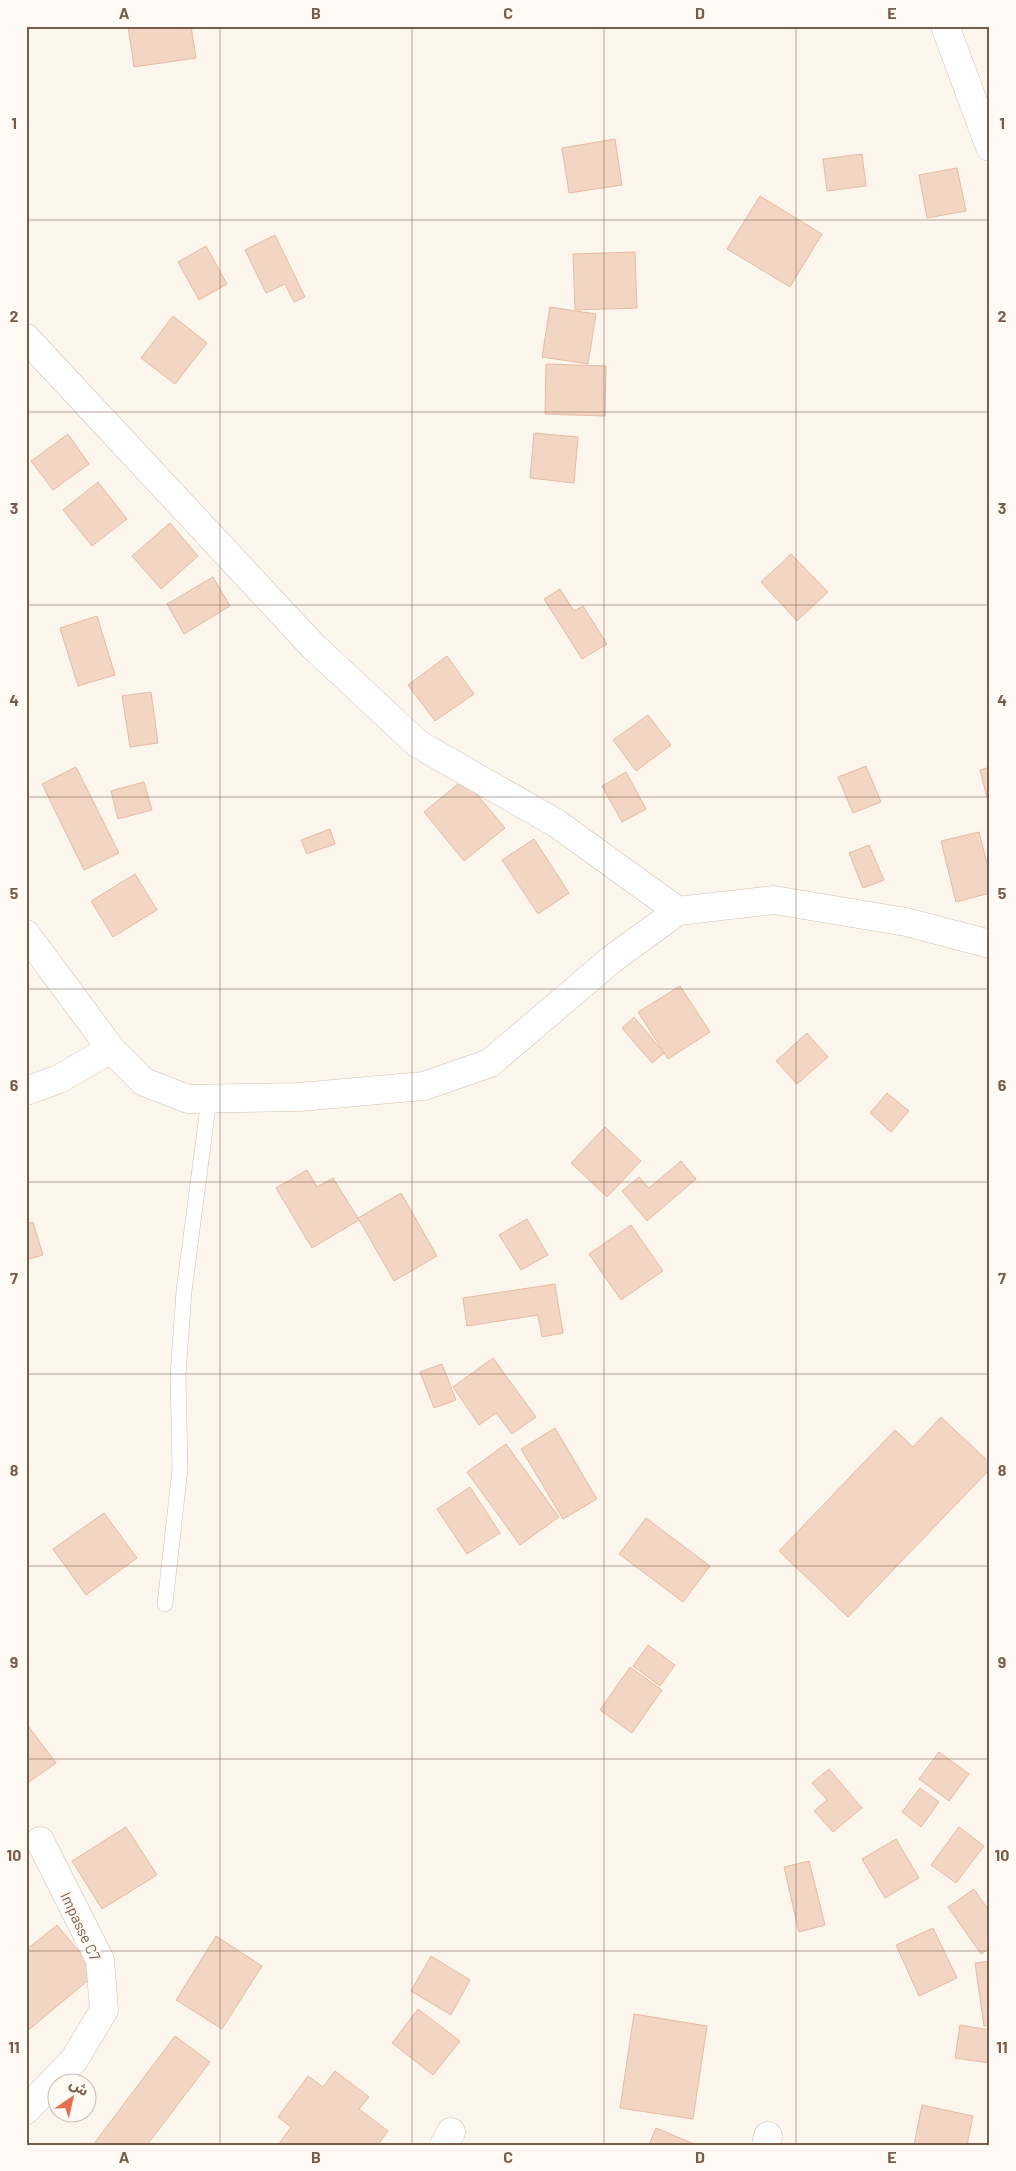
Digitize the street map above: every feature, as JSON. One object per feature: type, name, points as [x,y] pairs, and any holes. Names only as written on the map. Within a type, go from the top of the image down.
[{"type":"street","points":[[945,26],[990,147]]},
{"type":"street","points":[[26,338],[313,646],[418,744],[556,823],[678,911]]},
{"type":"street","points":[[26,934],[111,1049],[144,1082],[188,1099],[299,1097],[424,1086],[490,1062],[612,959],[678,911],[774,900],[906,922],[990,944]]},
{"type":"street","points":[[26,1091],[59,1079],[111,1049]]},
{"type":"street","name":"Impasse C7","points":[[26,2110],[74,2060],[104,2010],[100,1960],[40,1841]]},
{"type":"lane","points":[[164,1604],[180,1469],[178,1375],[184,1292],[209,1099]]},
{"type":"building","points":[[128,26],[191,26],[196,58],[134,67]]},
{"type":"building","points":[[615,139],[622,185],[569,193],[562,148]]},
{"type":"building","points":[[862,154],[866,186],[827,191],[823,159]]},
{"type":"building","points":[[957,168],[966,211],[927,218],[919,175]]},
{"type":"building","points":[[760,196],[822,234],[790,287],[727,249]]},
{"type":"building","points":[[275,235],[305,297],[294,302],[285,284],[266,293],[245,250]]},
{"type":"building","points":[[206,246],[227,284],[199,300],[178,262]]},
{"type":"building","points":[[635,252],[637,308],[575,310],[573,254]]},
{"type":"building","points":[[550,307],[596,314],[588,364],[542,357]]},
{"type":"building","points":[[173,316],[207,343],[175,384],[141,358]]},
{"type":"building","points":[[546,364],[606,366],[605,416],[545,414]]},
{"type":"building","points":[[534,433],[578,437],[574,483],[530,478]]},
{"type":"building","points":[[68,434],[89,464],[53,490],[31,461]]},
{"type":"building","points":[[98,482],[127,519],[92,546],[63,510]]},
{"type":"building","points":[[170,523],[198,556],[161,589],[132,556]]},
{"type":"building","points":[[791,554],[828,592],[797,621],[761,582]]},
{"type":"building","points":[[213,577],[230,606],[184,634],[167,604]]},
{"type":"building","points":[[560,589],[574,611],[583,606],[607,644],[582,659],[544,599]]},
{"type":"building","points":[[97,616],[115,675],[78,686],[60,628]]},
{"type":"building","points":[[447,656],[474,694],[435,721],[408,685]]},
{"type":"building","points":[[151,692],[158,743],[130,747],[122,696]]},
{"type":"building","points":[[648,715],[671,745],[636,771],[613,740]]},
{"type":"building","points":[[866,766],[881,802],[853,813],[838,777]]},
{"type":"building","points":[[76,767],[119,853],[84,870],[42,784]]},
{"type":"building","points":[[990,767],[990,810],[980,770]]},
{"type":"building","points":[[626,772],[646,809],[622,822],[602,786]]},
{"type":"building","points":[[464,779],[505,828],[464,861],[424,812]]},
{"type":"building","points":[[144,782],[152,810],[118,819],[111,791]]},
{"type":"building","points":[[330,829],[335,844],[307,854],[301,840]]},
{"type":"building","points":[[979,832],[990,875],[990,893],[956,902],[941,841]]},
{"type":"building","points":[[534,839],[569,893],[538,914],[502,860]]},
{"type":"building","points":[[869,845],[884,880],[863,888],[849,853]]},
{"type":"building","points":[[135,874],[157,910],[113,937],[91,901]]},
{"type":"building","points":[[680,986],[710,1032],[668,1059],[638,1012]]},
{"type":"building","points":[[634,1017],[664,1053],[652,1063],[622,1028]]},
{"type":"building","points":[[807,1033],[828,1057],[797,1084],[776,1061]]},
{"type":"building","points":[[887,1093],[909,1111],[891,1132],[870,1113]]},
{"type":"building","points":[[605,1127],[641,1161],[607,1197],[571,1163]]},
{"type":"building","points":[[681,1161],[696,1179],[647,1221],[622,1191],[639,1177],[649,1188]]},
{"type":"building","points":[[307,1170],[317,1187],[333,1178],[359,1220],[312,1248],[276,1188]]},
{"type":"building","points":[[401,1193],[437,1256],[394,1281],[358,1218]]},
{"type":"building","points":[[527,1219],[548,1255],[521,1270],[499,1235]]},
{"type":"building","points":[[33,1222],[43,1255],[26,1260],[26,1224]]},
{"type":"building","points":[[631,1225],[663,1271],[621,1300],[589,1254]]},
{"type":"building","points":[[555,1284],[563,1333],[542,1337],[538,1315],[467,1326],[463,1298]]},
{"type":"building","points":[[493,1358],[536,1417],[512,1434],[496,1413],[479,1425],[453,1387]]},
{"type":"building","points":[[442,1364],[456,1400],[434,1408],[420,1372]]},
{"type":"building","points":[[941,1417],[990,1463],[990,1469],[848,1617],[779,1551],[895,1430],[913,1447]]},
{"type":"building","points":[[555,1428],[597,1499],[563,1519],[521,1449]]},
{"type":"building","points":[[506,1444],[559,1517],[520,1545],[467,1472]]},
{"type":"building","points":[[470,1487],[500,1533],[467,1554],[437,1509]]},
{"type":"building","points":[[104,1513],[137,1558],[86,1595],[53,1549]]},
{"type":"building","points":[[646,1518],[710,1566],[683,1602],[619,1554]]},
{"type":"building","points":[[648,1645],[675,1665],[660,1686],[633,1666]]},
{"type":"building","points":[[630,1667],[662,1690],[632,1733],[600,1710]]},
{"type":"building","points":[[26,1723],[56,1763],[26,1784]]},
{"type":"building","points":[[939,1752],[969,1774],[949,1801],[919,1779]]},
{"type":"building","points":[[829,1769],[862,1808],[833,1832],[814,1811],[827,1800],[812,1783]]},
{"type":"building","points":[[920,1788],[939,1802],[921,1827],[902,1812]]},
{"type":"building","points":[[126,1827],[157,1875],[102,1909],[72,1861]]},
{"type":"building","points":[[959,1827],[984,1846],[956,1883],[931,1865]]},
{"type":"building","points":[[896,1839],[919,1878],[885,1898],[862,1859]]},
{"type":"building","points":[[809,1861],[825,1925],[799,1932],[784,1867]]},
{"type":"building","points":[[974,1889],[990,1912],[990,1948],[981,1954],[948,1907]]},
{"type":"building","points":[[57,1925],[97,1973],[26,2032],[26,1966],[28,1965],[26,1950]]},
{"type":"building","points":[[933,1928],[957,1978],[919,1996],[896,1945]]},
{"type":"building","points":[[216,1936],[262,1966],[222,2029],[176,2000]]},
{"type":"building","points":[[431,1956],[470,1980],[451,2015],[411,1991]]},
{"type":"building","points":[[990,1961],[990,2025],[984,2026],[975,1963]]},
{"type":"building","points":[[418,2009],[460,2041],[433,2075],[392,2043]]},
{"type":"building","points":[[634,2014],[707,2026],[693,2119],[620,2108]]},
{"type":"building","points":[[960,2025],[990,2030],[989,2063],[955,2058]]},
{"type":"building","points":[[175,2036],[210,2062],[147,2145],[93,2145]]},
{"type":"building","points":[[335,2071],[369,2097],[359,2109],[388,2131],[378,2145],[278,2145],[291,2127],[278,2117],[308,2076],[323,2087]]},
{"type":"building","points":[[922,2105],[973,2116],[967,2145],[914,2145]]},
{"type":"building","points":[[656,2128],[697,2145],[649,2145]]}]
